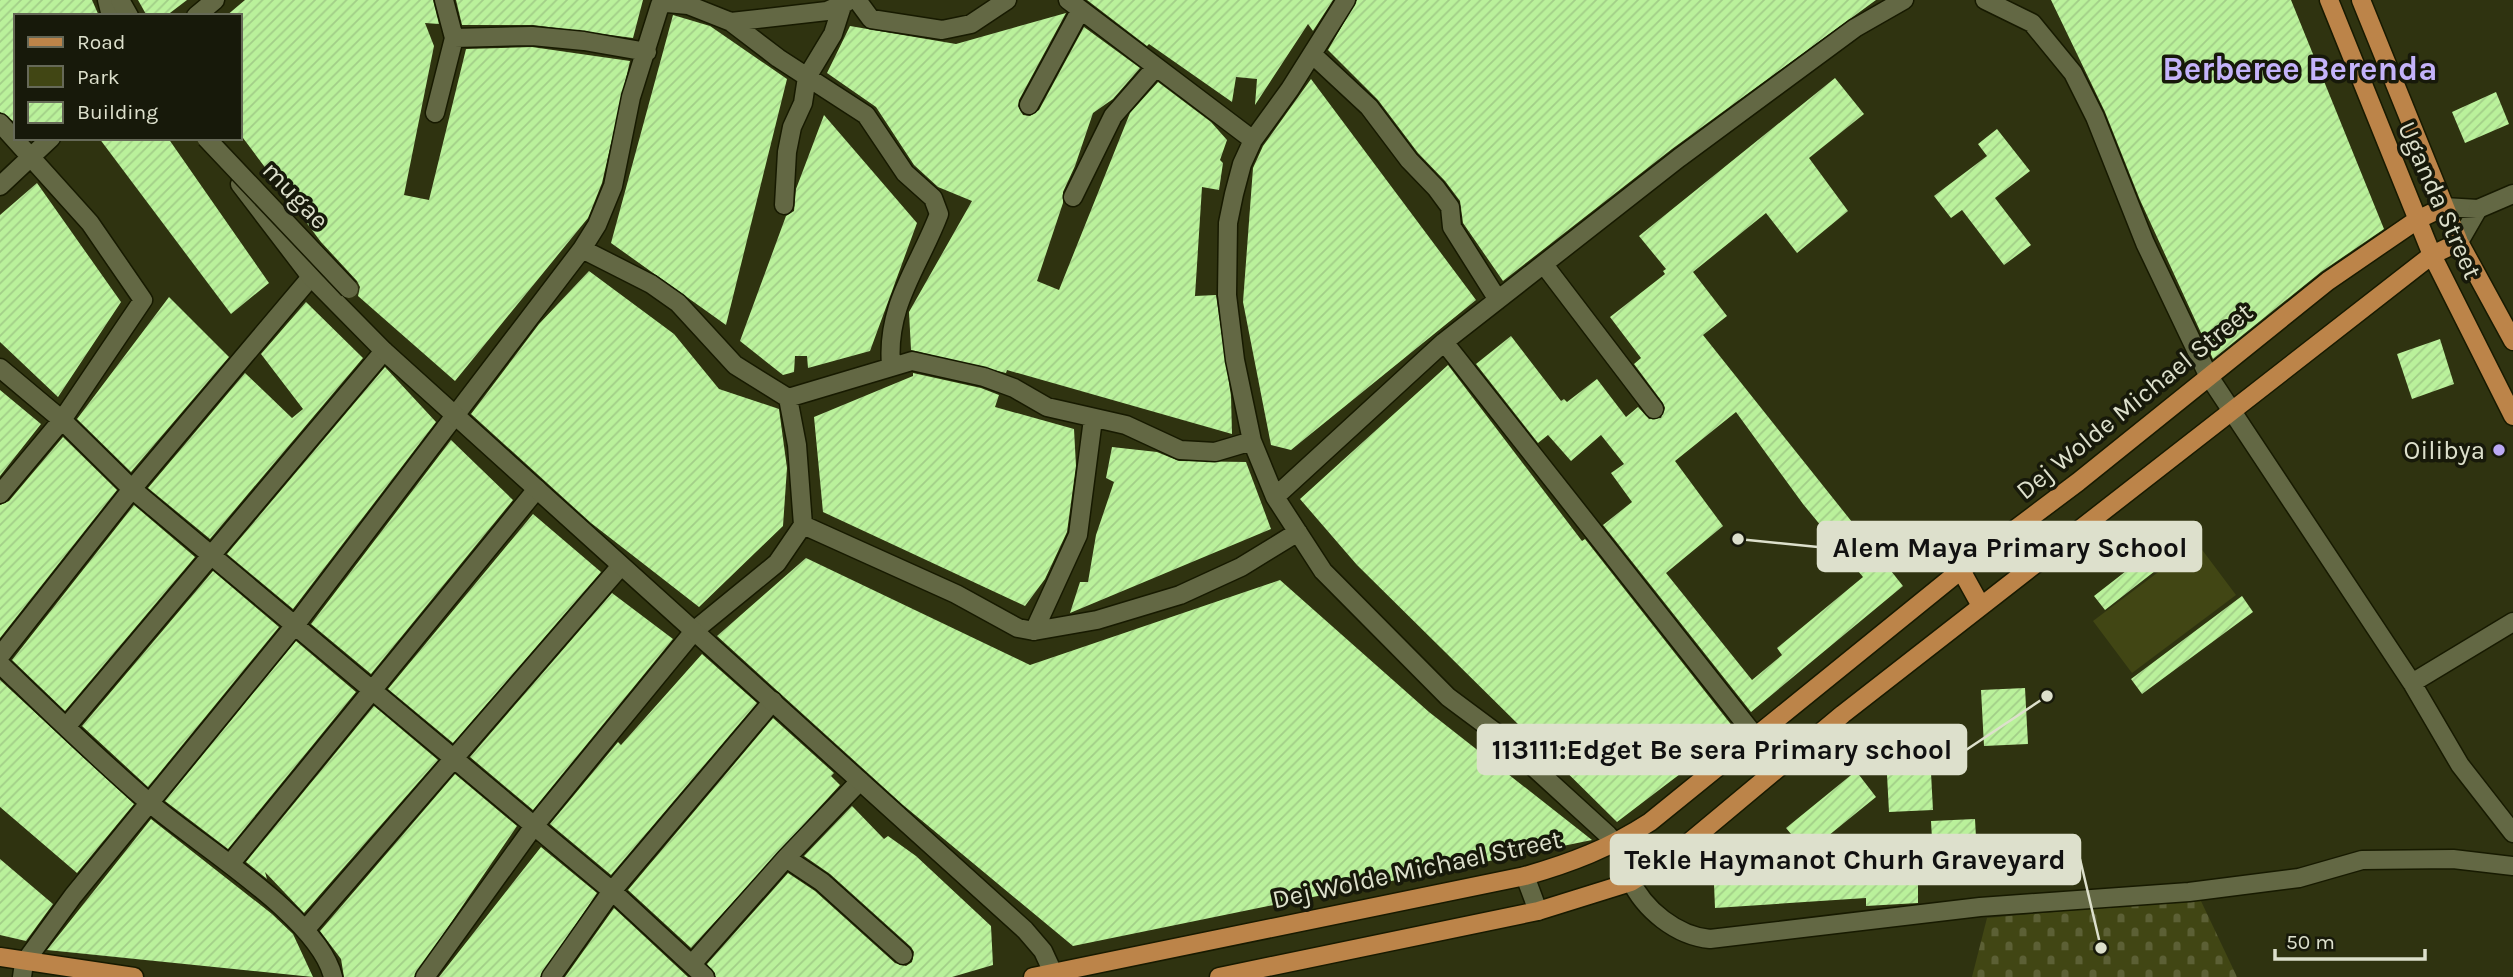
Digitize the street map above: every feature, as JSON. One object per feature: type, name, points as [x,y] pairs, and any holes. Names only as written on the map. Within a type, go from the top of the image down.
[{"type":"main road","name":"Uganda Street","points":[[2329,0],[2432,255],[2513,416]]},
{"type":"main road","name":"Uganda Street","points":[[2361,0],[2459,242],[2513,341]]},
{"type":"main road","name":"Dej Wolde Michael Street","points":[[1033,977],[1055,975],[1525,876],[1575,862],[1617,844],[1650,822],[1961,570],[2078,482],[2328,281],[2417,220],[2444,207]]},
{"type":"main road","points":[[1219,977],[1538,911],[1631,882],[1698,836],[1843,713],[2231,410],[2432,255],[2459,242]]},
{"type":"main road","points":[[1961,570],[1981,606]]},
{"type":"main road","points":[[0,957],[23,970],[134,977]]},
{"type":"street","points":[[198,14],[215,0]]},
{"type":"street","points":[[435,113],[454,38],[444,0]]},
{"type":"street","points":[[850,2],[871,19],[942,30],[971,24],[1007,0]]},
{"type":"street","points":[[1346,0],[1253,140],[1242,164],[1228,223],[1227,295],[1252,441],[1275,497],[1323,571],[1448,697],[1494,732],[1617,844],[1631,882],[1654,911],[1675,928],[1697,938],[1710,939],[1980,907],[2189,892],[2299,877],[2362,860],[2453,859],[2513,866]]},
{"type":"street","points":[[1275,497],[1444,342],[1745,109],[1855,28],[1904,0]]},
{"type":"street","points":[[1985,0],[2032,23],[2073,73],[2095,117],[2145,243],[2208,375],[2412,683],[2460,765],[2513,833]]},
{"type":"street","points":[[730,22],[806,14],[850,2]]},
{"type":"street","points":[[784,205],[787,152],[807,77],[850,2]]},
{"type":"street","points":[[23,970],[148,802],[296,624],[582,249],[597,225],[614,186],[631,97],[658,10],[667,3],[688,5],[730,22],[866,115],[905,173],[926,190],[937,207],[936,220],[914,263],[894,315],[891,365]]},
{"type":"street","points":[[1029,104],[1074,5],[1253,140]]},
{"type":"street","points":[[454,38],[532,36],[584,41],[647,52]]},
{"type":"street","points":[[1312,54],[1369,107],[1409,160],[1436,188],[1450,207],[1452,227],[1498,300]]},
{"type":"street","points":[[1073,197],[1113,116],[1156,67]]},
{"type":"street","points":[[0,123],[14,137]]},
{"type":"street","points":[[0,494],[62,420],[143,300],[90,223],[17,140]]},
{"type":"street","points":[[0,187],[49,140]]},
{"type":"street","points":[[208,140],[311,277],[384,351],[1025,930],[1043,951],[1055,975]]},
{"type":"street","name":"mugae","points":[[209,140],[349,289]]},
{"type":"street","name":"Dej Wolde Michael Street","points":[[2444,207],[2478,209],[2513,194]]},
{"type":"street","points":[[2459,242],[2478,209]]},
{"type":"street","points":[[425,977],[534,826],[695,630],[777,563],[803,525],[797,445],[788,398],[734,365],[678,303],[650,284],[582,249]]},
{"type":"street","points":[[1545,266],[1654,410]]},
{"type":"street","points":[[0,656],[132,489],[311,277]]},
{"type":"street","points":[[1444,342],[1755,736]]},
{"type":"street","points":[[66,727],[384,351]]},
{"type":"street","points":[[788,398],[912,360],[984,377],[1014,388],[1047,407],[1126,425],[1180,450],[1215,452],[1252,441]]},
{"type":"street","points":[[0,368],[62,420],[132,489],[612,891],[705,977]]},
{"type":"street","points":[[1034,631],[1078,535],[1093,419]]},
{"type":"street","points":[[230,864],[537,489]]},
{"type":"street","points":[[803,525],[957,594],[1018,628],[1034,631],[1097,620],[1180,595],[1241,567],[1298,532]]},
{"type":"street","points":[[305,930],[620,567]]},
{"type":"street","points":[[2412,683],[2513,622]]},
{"type":"street","points":[[0,664],[148,802],[230,864],[305,930],[328,959],[333,977]]},
{"type":"street","points":[[551,977],[612,891],[773,701]]},
{"type":"street","points":[[692,964],[786,858],[860,781]]},
{"type":"street","points":[[786,858],[822,882],[903,955]]},
{"type":"street","points":[[1525,876],[1538,911]]},
{"type":"green space","points":[[2197,543],[2236,595],[2132,673],[2093,621]]},
{"type":"green space","points":[[2200,899],[2237,977],[1972,977],[1987,918]]},
{"type":"building","points":[[0,0],[92,0],[98,14],[14,14],[14,122],[0,112]]},
{"type":"building","points":[[138,0],[187,0],[169,14],[146,14]]},
{"type":"building","points":[[245,0],[433,0],[439,24],[425,23],[434,46],[404,195],[429,200],[466,49],[532,47],[630,61],[602,183],[588,218],[455,381],[358,296],[360,287],[357,281],[321,242],[242,137],[242,14],[228,14]]},
{"type":"building","points":[[456,0],[643,0],[633,38],[533,25],[462,25]]},
{"type":"building","points":[[1087,0],[1333,0],[1313,31],[1308,24],[1255,105],[1257,79],[1236,77],[1232,102],[1149,44],[1147,46]]},
{"type":"building","points":[[1357,0],[1876,0],[1672,149],[1503,281],[1463,223],[1460,201],[1445,181],[1418,153],[1378,100],[1328,50]]},
{"type":"building","points":[[2051,0],[2291,0],[2384,229],[2321,272],[2213,359],[2140,200],[2105,112]]},
{"type":"building","points":[[1066,13],[1019,100],[1018,106],[1023,115],[1030,116],[1039,110],[1084,27],[1140,68],[1113,99],[1093,113],[1063,192],[1063,203],[1037,281],[1059,290],[1130,113],[1158,82],[1211,122],[1227,140],[1220,160],[1223,163],[1219,190],[1202,187],[1195,296],[1216,295],[1231,396],[1232,434],[1007,370],[1006,373],[911,350],[909,312],[972,201],[938,187],[914,165],[876,107],[827,73],[850,26],[956,44]]},
{"type":"building","points":[[673,15],[710,26],[787,79],[726,325],[611,243]]},
{"type":"building","points":[[1835,78],[1864,114],[1809,158],[1848,211],[1797,253],[1766,213],[1693,272],[1727,316],[1703,335],[1903,586],[1751,712],[1603,525],[1632,502],[1611,473],[1624,464],[1601,435],[1571,461],[1548,435],[1538,443],[1476,364],[1511,336],[1561,401],[1564,399],[1567,402],[1597,379],[1626,417],[1638,407],[1649,419],[1661,418],[1665,408],[1663,403],[1634,364],[1641,358],[1610,317],[1665,274],[1663,271],[1666,269],[1639,236]],"holes":[[[1736,412],[1803,504],[1863,577],[1777,648],[1782,655],[1752,680],[1666,573],[1723,526],[1675,461]]]},
{"type":"building","points":[[1311,79],[1476,300],[1291,450],[1271,445],[1243,302],[1253,168],[1263,146]]},
{"type":"building","points":[[2496,92],[2509,124],[2465,143],[2452,112]]},
{"type":"building","points":[[824,115],[917,223],[870,351],[808,368],[807,356],[795,356],[794,372],[783,375],[740,341],[786,216],[794,211],[796,189]]},
{"type":"building","points":[[1997,129],[2030,171],[1995,198],[2031,245],[2004,265],[1962,210],[1951,218],[1934,196],[1987,156],[1978,144]]},
{"type":"building","points":[[100,140],[169,140],[269,283],[231,314]]},
{"type":"building","points":[[37,183],[121,302],[58,397],[0,342],[0,215]]},
{"type":"building","points":[[589,271],[674,334],[719,389],[779,409],[787,468],[783,526],[699,607],[591,523],[471,414],[539,324]]},
{"type":"building","points":[[169,297],[229,357],[131,472],[77,419]]},
{"type":"building","points":[[306,302],[363,358],[210,539],[148,488],[245,373],[292,418],[303,409],[261,354]]},
{"type":"building","points":[[2440,339],[2454,384],[2412,399],[2397,354]]},
{"type":"building","points":[[1448,365],[1582,541],[1585,539],[1733,727],[1727,732],[1730,736],[1617,822],[1357,565],[1300,499]]},
{"type":"building","points":[[385,367],[436,422],[293,609],[227,554]]},
{"type":"building","points":[[913,373],[981,388],[999,395],[995,407],[1074,429],[1076,466],[1067,532],[1045,579],[1025,606],[823,512],[814,417],[913,376]]},
{"type":"building","points":[[0,390],[41,424],[0,476]]},
{"type":"building","points":[[63,437],[117,490],[0,638],[0,505],[9,501]]},
{"type":"building","points":[[451,440],[513,500],[371,674],[311,624]]},
{"type":"building","points":[[1112,447],[1157,452],[1179,461],[1246,462],[1271,529],[1070,613],[1080,582],[1088,582],[1096,535],[1114,482],[1106,478]]},
{"type":"building","points":[[134,505],[195,557],[65,711],[12,660]]},
{"type":"building","points":[[533,514],[601,572],[453,743],[388,689]]},
{"type":"building","points":[[2180,529],[2191,543],[2105,610],[2094,596]]},
{"type":"building","points":[[806,558],[1030,665],[1280,580],[1429,712],[1592,840],[1073,946],[903,805],[717,636]]},
{"type":"building","points":[[213,571],[279,627],[148,787],[82,726]]},
{"type":"building","points":[[612,593],[673,639],[533,810],[470,757]]},
{"type":"building","points":[[2242,596],[2253,612],[2142,694],[2131,679]]},
{"type":"building","points":[[296,641],[356,692],[228,849],[165,801]]},
{"type":"building","points":[[702,654],[757,703],[611,875],[550,824],[618,742],[621,745]]},
{"type":"building","points":[[0,680],[134,804],[77,873],[0,807]]},
{"type":"building","points":[[2025,688],[2028,744],[1984,746],[1981,690]]},
{"type":"building","points":[[374,706],[438,760],[304,913],[265,872],[267,879],[246,862]]},
{"type":"building","points":[[773,718],[834,773],[831,776],[840,785],[691,948],[628,890]]},
{"type":"building","points":[[1930,754],[1933,810],[1889,812],[1886,756]]},
{"type":"building","points":[[1856,771],[1876,797],[1807,853],[1786,828]]},
{"type":"building","points":[[455,774],[517,826],[414,977],[344,977],[341,959],[320,931]]},
{"type":"building","points":[[852,806],[884,839],[888,836],[916,856],[991,926],[993,965],[952,977],[716,977],[707,964],[788,873],[815,891],[895,963],[906,966],[912,962],[914,952],[911,947],[830,874],[804,856]]},
{"type":"building","points":[[151,819],[272,914],[293,934],[313,977],[47,950]]},
{"type":"building","points":[[1975,819],[1978,874],[1918,877],[1918,903],[1866,906],[1866,898],[1715,908],[1714,884],[1825,877],[1816,866],[1865,862],[1865,859],[1933,857],[1931,821]]},
{"type":"building","points":[[541,847],[597,893],[540,977],[439,977]]},
{"type":"building","points":[[0,859],[53,904],[26,941],[0,935]]},
{"type":"building","points":[[614,908],[688,977],[565,977]]},
{"type":"place","name":"Oilibya","points":[[2499,450]]},
{"type":"place","name":"Alem Maya Primary School","points":[[1738,539]]},
{"type":"place","name":"113111:Edget Be sera Primary school","points":[[2047,696]]},
{"type":"place","name":"Tekle Haymanot Churh Graveyard","points":[[2101,948]]},
{"type":"district","name":"Berberee Berenda","points":[[2300,68]]}]
